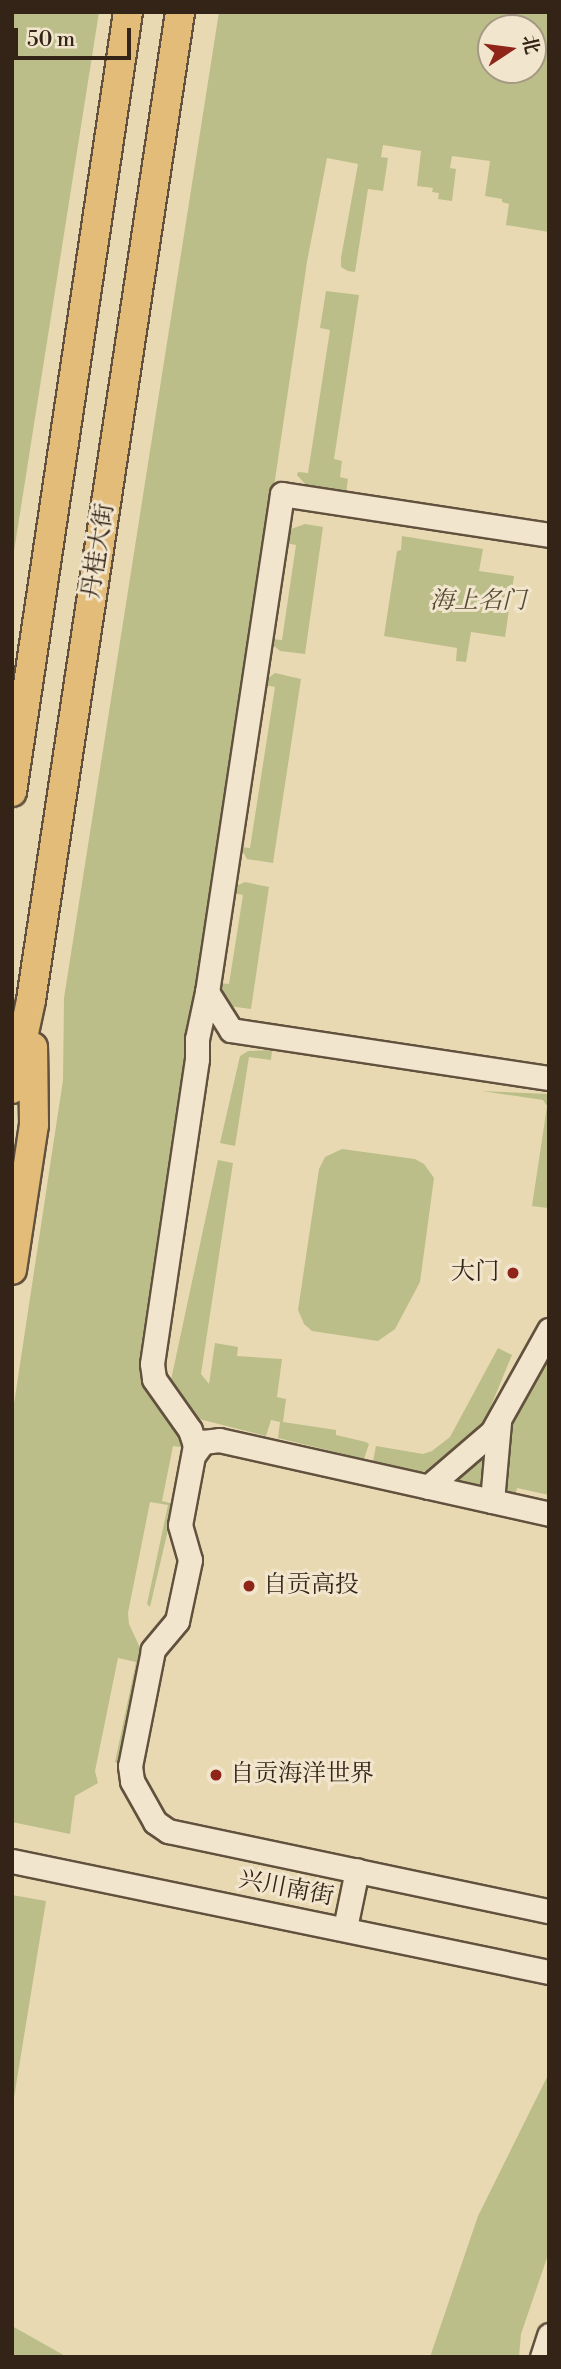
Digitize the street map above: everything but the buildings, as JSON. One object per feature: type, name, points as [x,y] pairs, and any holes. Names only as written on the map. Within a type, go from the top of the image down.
[{"type":"main road","name":"丹桂大街","points":[[12,792],[128,12]]},
{"type":"main road","name":"丹桂大街","points":[[12,1089],[32,1000],[180,12]]},
{"type":"main road","points":[[12,1270],[34,1125],[32,1000]]},
{"type":"street","points":[[549,535],[282,494],[207,992],[197,1039],[197,1059],[152,1364],[154,1379],[190,1430],[195,1453],[180,1525],[190,1560],[177,1621],[153,1650],[130,1766],[132,1781],[155,1822],[168,1830],[549,1911]]},
{"type":"street","points":[[207,992],[231,1030]]},
{"type":"street","points":[[197,1059],[231,1030],[549,1078]]},
{"type":"street","points":[[428,1488],[486,1439],[499,1423],[549,1330]]},
{"type":"street","points":[[492,1501],[499,1423]]},
{"type":"street","points":[[190,1430],[219,1440],[549,1514]]},
{"type":"street","points":[[195,1453],[203,1442],[219,1440]]},
{"type":"street","name":"兴川南街","points":[[12,1861],[549,1972]]},
{"type":"street","points":[[345,1928],[356,1870]]},
{"type":"street","points":[[542,2357],[549,2335]]},
{"type":"green space","points":[[12,12],[99,12],[12,564]]},
{"type":"green space","points":[[219,12],[549,12],[549,232],[506,225],[509,204],[502,202],[502,199],[485,196],[490,161],[452,156],[450,168],[456,169],[452,201],[438,199],[439,193],[432,192],[433,188],[417,186],[421,151],[383,145],[381,157],[388,158],[383,191],[368,189],[355,272],[348,271],[341,267],[341,258],[358,164],[327,158],[307,262],[272,500],[274,505],[267,505],[139,1360],[143,1379],[184,1438],[186,1448],[173,1446],[162,1501],[174,1504],[150,1607],[147,1604],[168,1505],[150,1502],[128,1613],[129,1624],[142,1652],[119,1764],[115,1762],[136,1662],[118,1658],[95,1771],[98,1783],[75,1796],[70,1834],[12,1822],[12,1417],[63,1080],[64,998]]},
{"type":"green space","points":[[326,291],[359,295],[334,459],[342,461],[340,477],[348,479],[346,492],[306,485],[297,475],[298,472],[308,473],[330,330],[320,328]]},
{"type":"green space","points":[[305,524],[323,527],[305,654],[280,651],[274,646],[272,639],[282,640],[296,545],[285,543],[287,536],[291,529]]},
{"type":"green space","name":"海上名门","points":[[402,536],[483,549],[479,571],[514,576],[505,637],[471,632],[466,662],[456,661],[457,648],[384,636],[397,551],[401,550]]},
{"type":"green space","points":[[275,673],[301,679],[273,863],[247,859],[240,847],[250,848],[275,687],[265,685],[267,679]]},
{"type":"green space","points":[[245,882],[269,887],[251,1009],[228,1006],[219,987],[219,983],[229,984],[243,895],[233,893],[236,886]]},
{"type":"green space","points":[[272,1050],[271,1060],[249,1057],[235,1146],[220,1143],[240,1056],[248,1051]]},
{"type":"green space","points":[[482,1091],[549,1094],[547,1208],[532,1206],[547,1106],[543,1100]]},
{"type":"green space","points":[[342,1149],[415,1159],[424,1164],[434,1178],[420,1282],[395,1329],[378,1341],[312,1331],[304,1324],[298,1310],[319,1169],[325,1157]]},
{"type":"green space","points":[[218,1160],[233,1163],[201,1374],[209,1384],[215,1343],[238,1347],[237,1356],[282,1359],[277,1397],[286,1399],[283,1422],[336,1430],[336,1435],[366,1442],[369,1444],[364,1459],[278,1438],[280,1422],[271,1420],[266,1436],[199,1419],[171,1380]]},
{"type":"green space","points":[[498,1348],[512,1355],[481,1430],[427,1471],[417,1472],[373,1461],[376,1446],[423,1454],[432,1451],[450,1437]]},
{"type":"green space","points":[[549,1350],[549,1495],[517,1488],[514,1500],[502,1490],[505,1431]]},
{"type":"green space","points":[[483,1452],[487,1454],[483,1485],[458,1481],[455,1477]]},
{"type":"green space","points":[[12,1895],[46,1901],[12,2110]]},
{"type":"green space","points":[[549,2073],[549,2252],[521,2334],[519,2357],[430,2357],[478,2216]]},
{"type":"green space","points":[[12,2326],[67,2357],[12,2357]]},
{"type":"place","name":"大门","points":[[513,1273]]},
{"type":"place","name":"自贡高投","points":[[249,1586]]},
{"type":"place","name":"自贡海洋世界","points":[[216,1775]]}]
